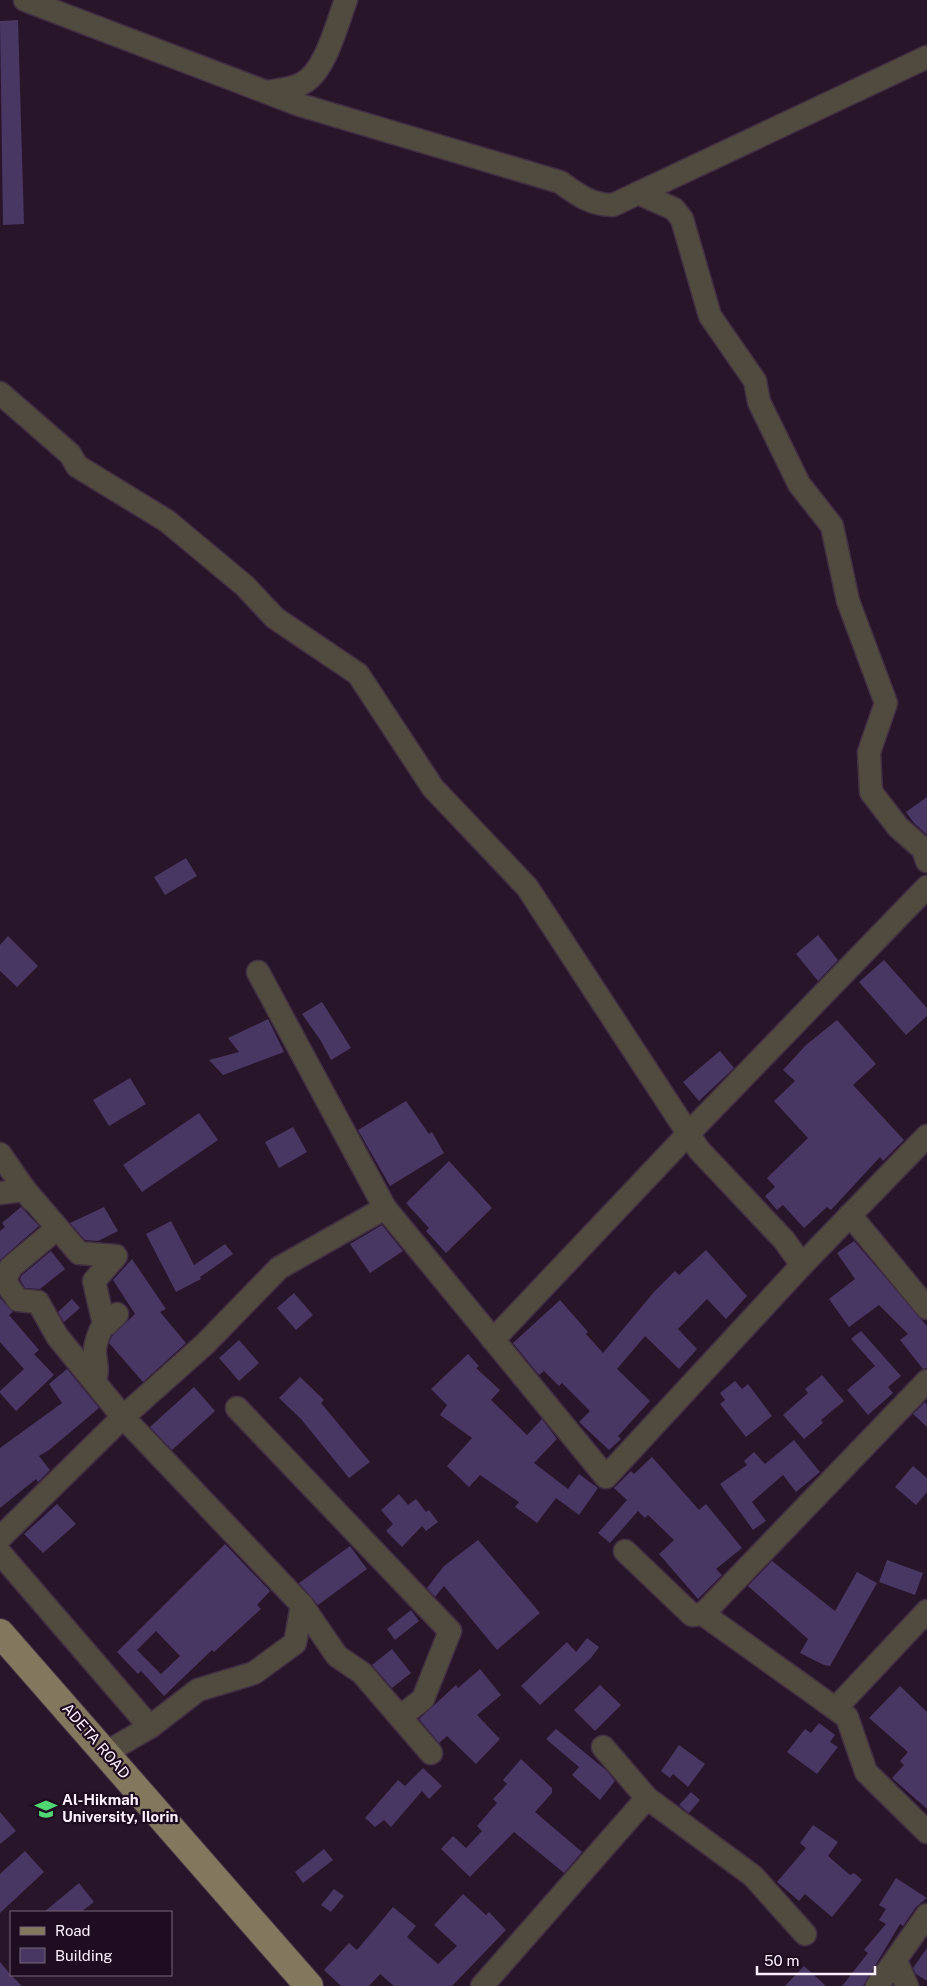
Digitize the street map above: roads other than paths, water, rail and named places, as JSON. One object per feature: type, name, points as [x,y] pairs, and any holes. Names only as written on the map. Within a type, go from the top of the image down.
[{"type":"main road","name":"ADETA ROAD","points":[[0,1633],[107,1752],[309,1986]]},
{"type":"main road","name":"ADETA ROAD","points":[[0,1659],[286,1986]]},
{"type":"street","points":[[25,0],[328,114],[560,182],[580,197],[598,205],[613,205],[927,57]]},
{"type":"street","points":[[267,92],[300,85],[311,78],[321,64],[346,0]]},
{"type":"street","points":[[638,193],[674,209],[682,219],[710,316],[755,381],[758,402],[798,484],[832,526],[848,601],[886,703],[869,752],[871,792],[898,827],[922,849],[927,861]]},
{"type":"street","points":[[0,392],[70,454],[77,466],[167,521],[245,586],[275,618],[358,674],[433,788],[527,887],[699,1150],[784,1240],[802,1265]]},
{"type":"street","points":[[493,1340],[688,1134],[927,887]]},
{"type":"street","points":[[258,972],[384,1208],[606,1477],[802,1265],[927,1136]]},
{"type":"street","points":[[0,1154],[25,1190],[59,1224],[79,1253],[116,1256],[94,1282],[102,1316],[112,1319],[103,1325],[98,1334],[95,1350],[97,1375],[94,1380]]},
{"type":"street","points":[[0,1193],[25,1190]]},
{"type":"street","points":[[0,1538],[123,1417],[205,1344],[279,1268],[384,1208]]},
{"type":"street","points":[[850,1215],[927,1308]]},
{"type":"street","points":[[59,1224],[72,1258]]},
{"type":"street","points":[[59,1224],[10,1268],[5,1282],[18,1300],[38,1302],[57,1336],[123,1417],[302,1605],[336,1656],[362,1673],[431,1753]]},
{"type":"street","points":[[703,1614],[927,1380]]},
{"type":"street","points":[[237,1408],[450,1630],[423,1699],[400,1717]]},
{"type":"street","points":[[625,1551],[692,1615],[703,1614],[847,1716],[866,1772],[927,1832]]},
{"type":"street","points":[[0,1553],[150,1727]]},
{"type":"street","points":[[107,1752],[150,1727],[198,1690],[254,1673],[295,1643],[302,1605]]},
{"type":"street","points":[[836,1708],[927,1611]]},
{"type":"street","points":[[603,1747],[647,1798],[753,1876],[805,1934]]},
{"type":"street","points":[[482,1986],[647,1798]]},
{"type":"street","points":[[877,1986],[927,1915]]},
{"type":"street","points":[[896,1961],[907,1986]]},
{"type":"place","name":"Al-Hikmah University, Ilorin","points":[[46,1809]]}]
